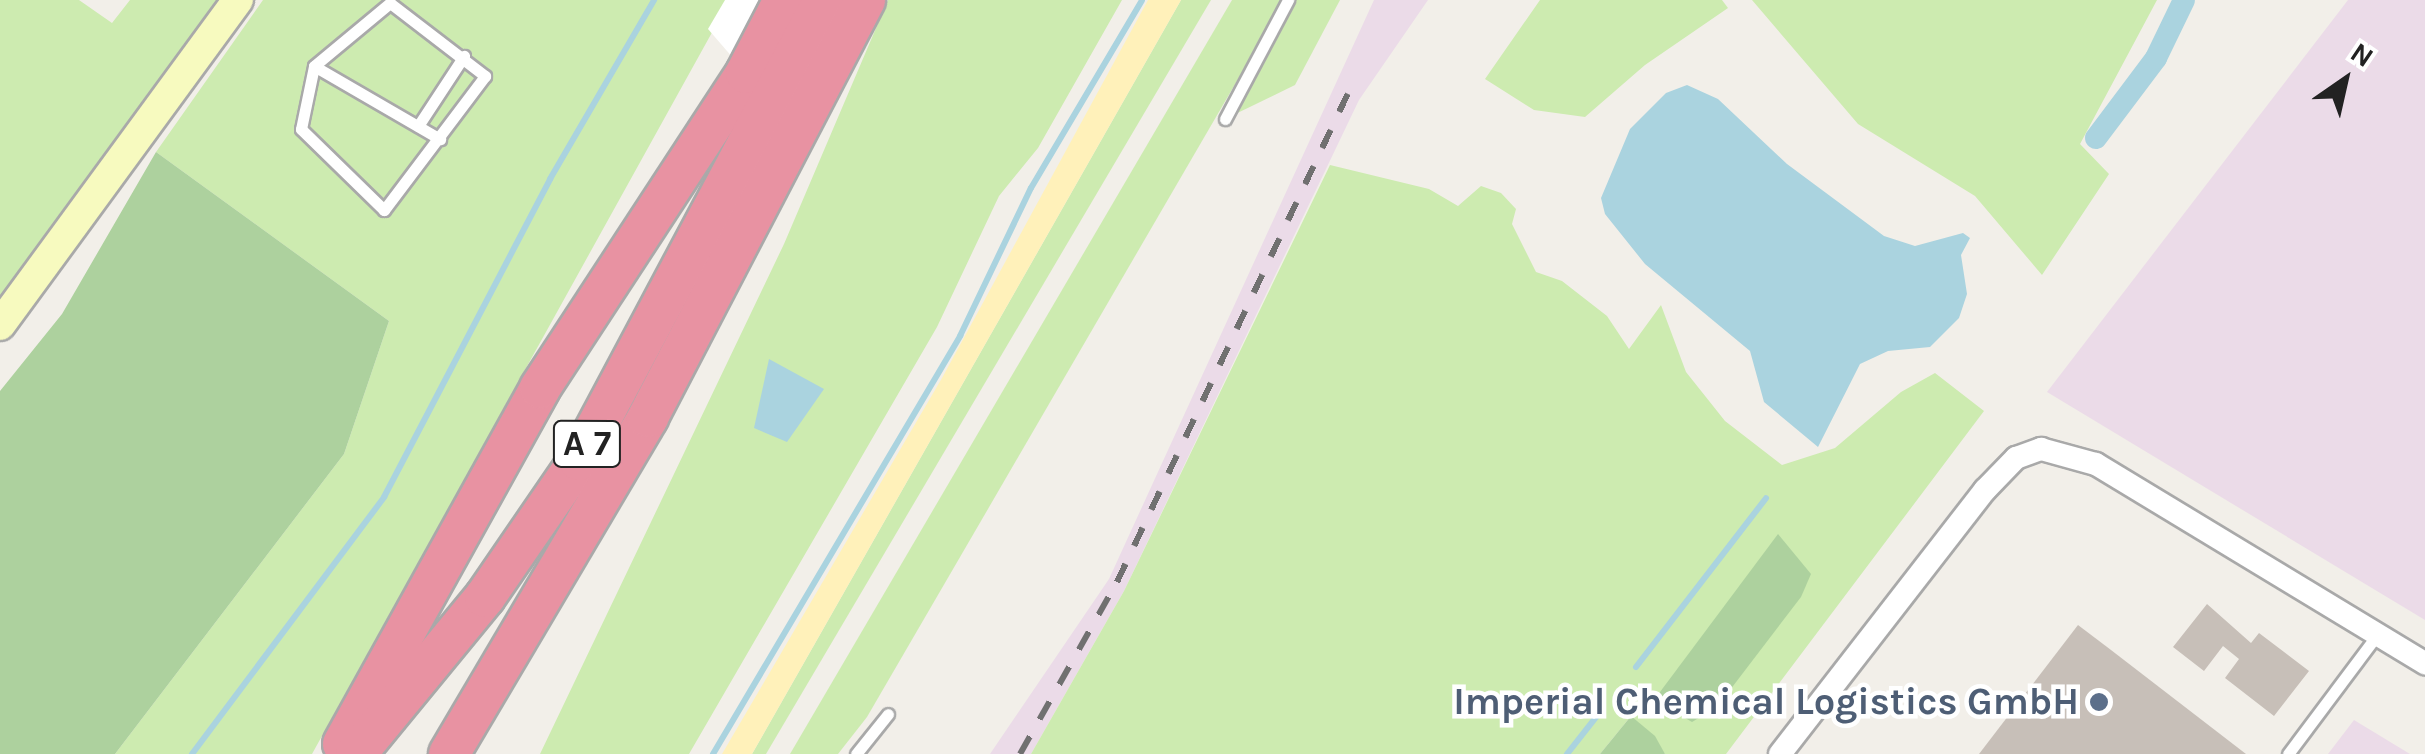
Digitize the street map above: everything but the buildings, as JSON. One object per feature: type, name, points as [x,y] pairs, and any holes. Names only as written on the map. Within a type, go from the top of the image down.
[{"type":"highway","name":"A 7","points":[[449,754],[648,417],[771,102],[784,0]]},
{"type":"highway","name":"A 7","points":[[356,754],[485,597],[579,460],[824,0]]},
{"type":"highway","name":"A 7","points":[[338,754],[540,388],[771,102],[865,0]]},
{"type":"main road","points":[[0,325],[238,0]]},
{"type":"street","points":[[1780,754],[1984,490],[2029,452],[2052,449],[2096,464],[2425,663]]},
{"type":"lane","points":[[1225,118],[1288,0]]},
{"type":"lane","points":[[390,3],[464,56],[485,76],[384,210],[302,129],[314,66],[390,3]]},
{"type":"lane","points":[[418,126],[464,56]]},
{"type":"lane","points":[[314,66],[440,139]]},
{"type":"lane","points":[[2288,754],[2378,634]]},
{"type":"lane","points":[[856,754],[888,714]]},
{"type":"shaded area","points":[[1374,0],[1428,0],[1359,100],[1124,591],[1031,754],[990,754],[1109,579]]},
{"type":"shaded area","points":[[2348,0],[2425,0],[2425,620],[2047,392]]},
{"type":"shaded area","points":[[2354,720],[2410,754],[2328,754]]},
{"type":"green space","points":[[0,0],[79,0],[112,23],[130,0],[238,0],[0,325]]},
{"type":"green space","points":[[263,0],[730,0],[312,754],[115,754],[344,454],[389,321],[156,152]]},
{"type":"green space","points":[[888,0],[1122,0],[1038,148],[999,196],[937,327],[689,754],[540,754],[784,244]]},
{"type":"green space","points":[[1181,0],[1211,0],[766,754],[752,754]]},
{"type":"green space","points":[[1232,0],[1284,0],[867,717],[838,754],[790,754]]},
{"type":"green space","points":[[1288,0],[1340,0],[1295,85],[1225,119]]},
{"type":"green space","points":[[1540,0],[1722,0],[1728,8],[1645,65],[1585,117],[1534,110],[1485,79]]},
{"type":"green space","points":[[1752,0],[2157,0],[2080,144],[2109,174],[2042,275],[1975,196],[1858,124]]},
{"type":"green space","points":[[156,152],[389,321],[344,454],[115,754],[0,754],[0,391],[62,314]]},
{"type":"green space","points":[[1330,165],[1429,189],[1458,206],[1481,186],[1501,193],[1516,209],[1512,224],[1536,272],[1562,281],[1607,316],[1629,349],[1661,305],[1686,372],[1725,421],[1782,465],[1835,448],[1901,392],[1935,373],[1984,411],[1726,754],[1665,754],[1631,716],[1600,754],[1031,754],[1124,591]]},
{"type":"green space","points":[[1778,534],[1811,574],[1801,597],[1717,707],[1692,722],[1654,700]]},
{"type":"green space","points":[[1631,716],[1655,736],[1665,754],[1600,754]]},
{"type":"sand","points":[[1148,0],[1181,0],[752,754],[722,754],[942,378]]},
{"type":"water","points":[[1687,85],[1718,99],[1787,164],[1884,236],[1915,246],[1963,233],[1970,238],[1961,255],[1967,294],[1959,318],[1930,347],[1888,351],[1860,364],[1818,447],[1764,402],[1750,351],[1645,264],[1605,214],[1601,198],[1630,129],[1666,93]]},
{"type":"water","points":[[769,359],[824,389],[787,442],[754,428]]},
{"type":"pier","points":[[725,0],[803,0],[746,73],[708,29]]},
{"type":"waterway","points":[[192,754],[384,497],[550,179],[654,0]]},
{"type":"waterway","points":[[713,754],[960,336],[1031,188],[1142,0]]},
{"type":"waterway","points":[[2096,138],[2156,58],[2184,0]]},
{"type":"waterway","points":[[1636,667],[1766,498]]},
{"type":"waterway","points":[[1567,754],[1600,712]]},
{"type":"railway","points":[[1020,754],[1117,582],[1350,89]]},
{"type":"place","name":"Imperial Chemical Logistics GmbH","points":[[2099,702]]}]
